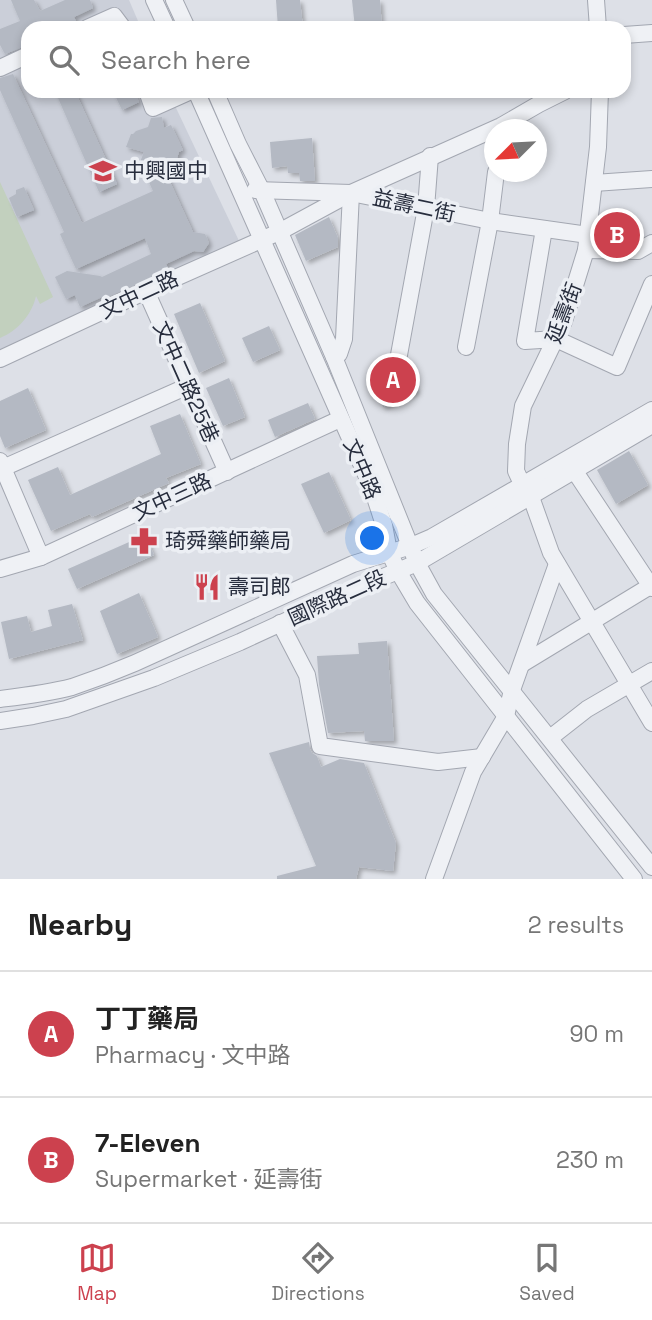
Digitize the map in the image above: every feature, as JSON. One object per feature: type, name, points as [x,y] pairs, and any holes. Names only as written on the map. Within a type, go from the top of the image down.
[{"type":"street","points":[[155,0],[164,21]]},
{"type":"street","points":[[174,0],[184,21]]},
{"type":"street","points":[[596,0],[598,21]]},
{"type":"street","points":[[103,21],[114,16],[118,21]]},
{"type":"street","points":[[631,34],[652,33]]},
{"type":"street","points":[[0,68],[21,58]]},
{"type":"street","points":[[149,98],[153,108],[177,98]]},
{"type":"street","name":"文中路","points":[[197,98],[240,188],[372,488],[389,552],[398,571],[417,603],[635,879]]},
{"type":"street","name":"文中路","points":[[218,98],[262,191],[334,357],[417,562],[434,594],[652,867]]},
{"type":"street","name":"文中二路","points":[[515,119],[551,98]]},
{"type":"street","name":"延壽街","points":[[600,98],[587,242],[567,311],[523,406],[516,471],[527,491],[551,553],[652,723]]},
{"type":"street","name":"文中二路","points":[[0,359],[279,232],[351,192],[484,135]]},
{"type":"street","points":[[399,355],[426,208],[430,156]]},
{"type":"street","points":[[594,183],[652,179]]},
{"type":"street","points":[[466,347],[495,182]]},
{"type":"street","name":"益壽二街","points":[[240,188],[262,191],[351,192],[490,221],[544,229],[587,242],[638,251],[652,243]]},
{"type":"street","points":[[334,357],[339,354],[344,340],[351,192]]},
{"type":"street","points":[[544,229],[526,341],[556,339],[617,367],[652,284]]},
{"type":"street","name":"文中二路25巷","points":[[146,291],[227,472]]},
{"type":"street","points":[[41,557],[1,464],[188,386]]},
{"type":"street","name":"國際路二段","points":[[0,721],[66,709],[154,678],[417,562],[571,465],[652,410]]},
{"type":"street","name":"文中三路","points":[[0,569],[41,557],[340,418]]},
{"type":"street","name":"國際路二段","points":[[571,465],[652,425]]},
{"type":"street","points":[[522,664],[652,586],[571,465]]},
{"type":"street","name":"國際路二段","points":[[0,699],[71,687],[102,677],[353,564],[411,546],[439,534],[527,491]]},
{"type":"street","points":[[434,879],[473,772],[506,716],[512,690],[557,564]]},
{"type":"street","points":[[280,623],[307,675],[320,746],[438,762],[482,757]]},
{"type":"street","points":[[550,738],[587,709],[652,671]]},
{"type":"shaded area","name":"中興國中","points":[[0,0],[129,0],[138,21],[21,21],[21,98],[171,98],[240,243],[0,352]]},
{"type":"green space","points":[[0,182],[53,297],[40,304],[36,296],[23,321],[0,338]]},
{"type":"building","points":[[11,0],[34,0],[40,11],[65,0],[90,0],[93,8],[74,17],[76,21],[21,21],[21,48],[5,54],[0,45],[0,29],[20,21]]},
{"type":"building","points":[[276,0],[300,0],[302,21],[278,21]]},
{"type":"building","points":[[352,0],[380,0],[382,21],[354,21]]},
{"type":"building","points":[[13,74],[21,91],[21,98],[24,98],[82,223],[153,191],[148,180],[149,175],[137,170],[144,152],[126,147],[131,134],[148,127],[151,118],[162,117],[164,128],[171,125],[183,150],[179,152],[175,165],[160,160],[193,232],[205,234],[209,243],[203,252],[194,251],[166,264],[169,270],[80,307],[75,295],[66,299],[55,277],[67,271],[102,277],[151,254],[145,238],[76,269],[60,234],[64,232],[0,90],[0,78]]},
{"type":"building","points":[[58,98],[78,98],[117,184],[99,192]]},
{"type":"building","points":[[116,98],[137,98],[139,102],[122,110]]},
{"type":"building","points":[[312,138],[315,181],[300,181],[299,173],[288,173],[287,166],[272,168],[270,142]]},
{"type":"building","points":[[24,187],[34,210],[17,217],[9,198],[16,194],[16,190]]},
{"type":"building","points":[[329,217],[338,238],[338,247],[306,261],[295,235]]},
{"type":"building","points":[[602,229],[633,229],[633,240],[602,240]]},
{"type":"building","points":[[200,303],[225,361],[199,373],[174,314]]},
{"type":"building","points":[[269,326],[280,350],[253,362],[242,338]]},
{"type":"building","points":[[406,364],[417,391],[383,407],[370,369]]},
{"type":"building","points":[[229,378],[245,417],[223,426],[206,388]]},
{"type":"building","points":[[28,388],[46,430],[5,448],[0,436],[0,401]]},
{"type":"building","points":[[308,403],[315,419],[275,437],[268,420]]},
{"type":"building","points":[[180,414],[201,464],[166,478],[169,483],[92,517],[90,514],[51,531],[28,480],[58,467],[70,495],[161,454],[150,426]]},
{"type":"building","points":[[629,451],[648,485],[616,504],[597,470]]},
{"type":"building","points":[[329,472],[351,520],[324,533],[301,484]]},
{"type":"building","points":[[145,535],[154,555],[77,589],[68,569]]},
{"type":"building","points":[[139,593],[158,637],[117,654],[100,611]]},
{"type":"building","points":[[72,604],[83,640],[9,659],[1,622],[27,616],[31,632],[52,626],[48,610]]},
{"type":"building","points":[[387,641],[394,741],[365,741],[364,731],[328,733],[317,656],[359,654],[358,643]]},
{"type":"building","points":[[309,742],[310,749],[317,756],[321,767],[340,759],[364,763],[396,843],[393,871],[359,867],[356,879],[277,879],[277,876],[316,866],[269,753]]},
{"type":"place","name":"中興國中","points":[[103,171]]},
{"type":"place","name":"7-Eleven","points":[[617,235]]},
{"type":"place","name":"丁丁藥局","points":[[393,380]]},
{"type":"place","name":"琦舜藥師藥局","points":[[144,541]]},
{"type":"place","name":"壽司郎","points":[[207,587]]}]
